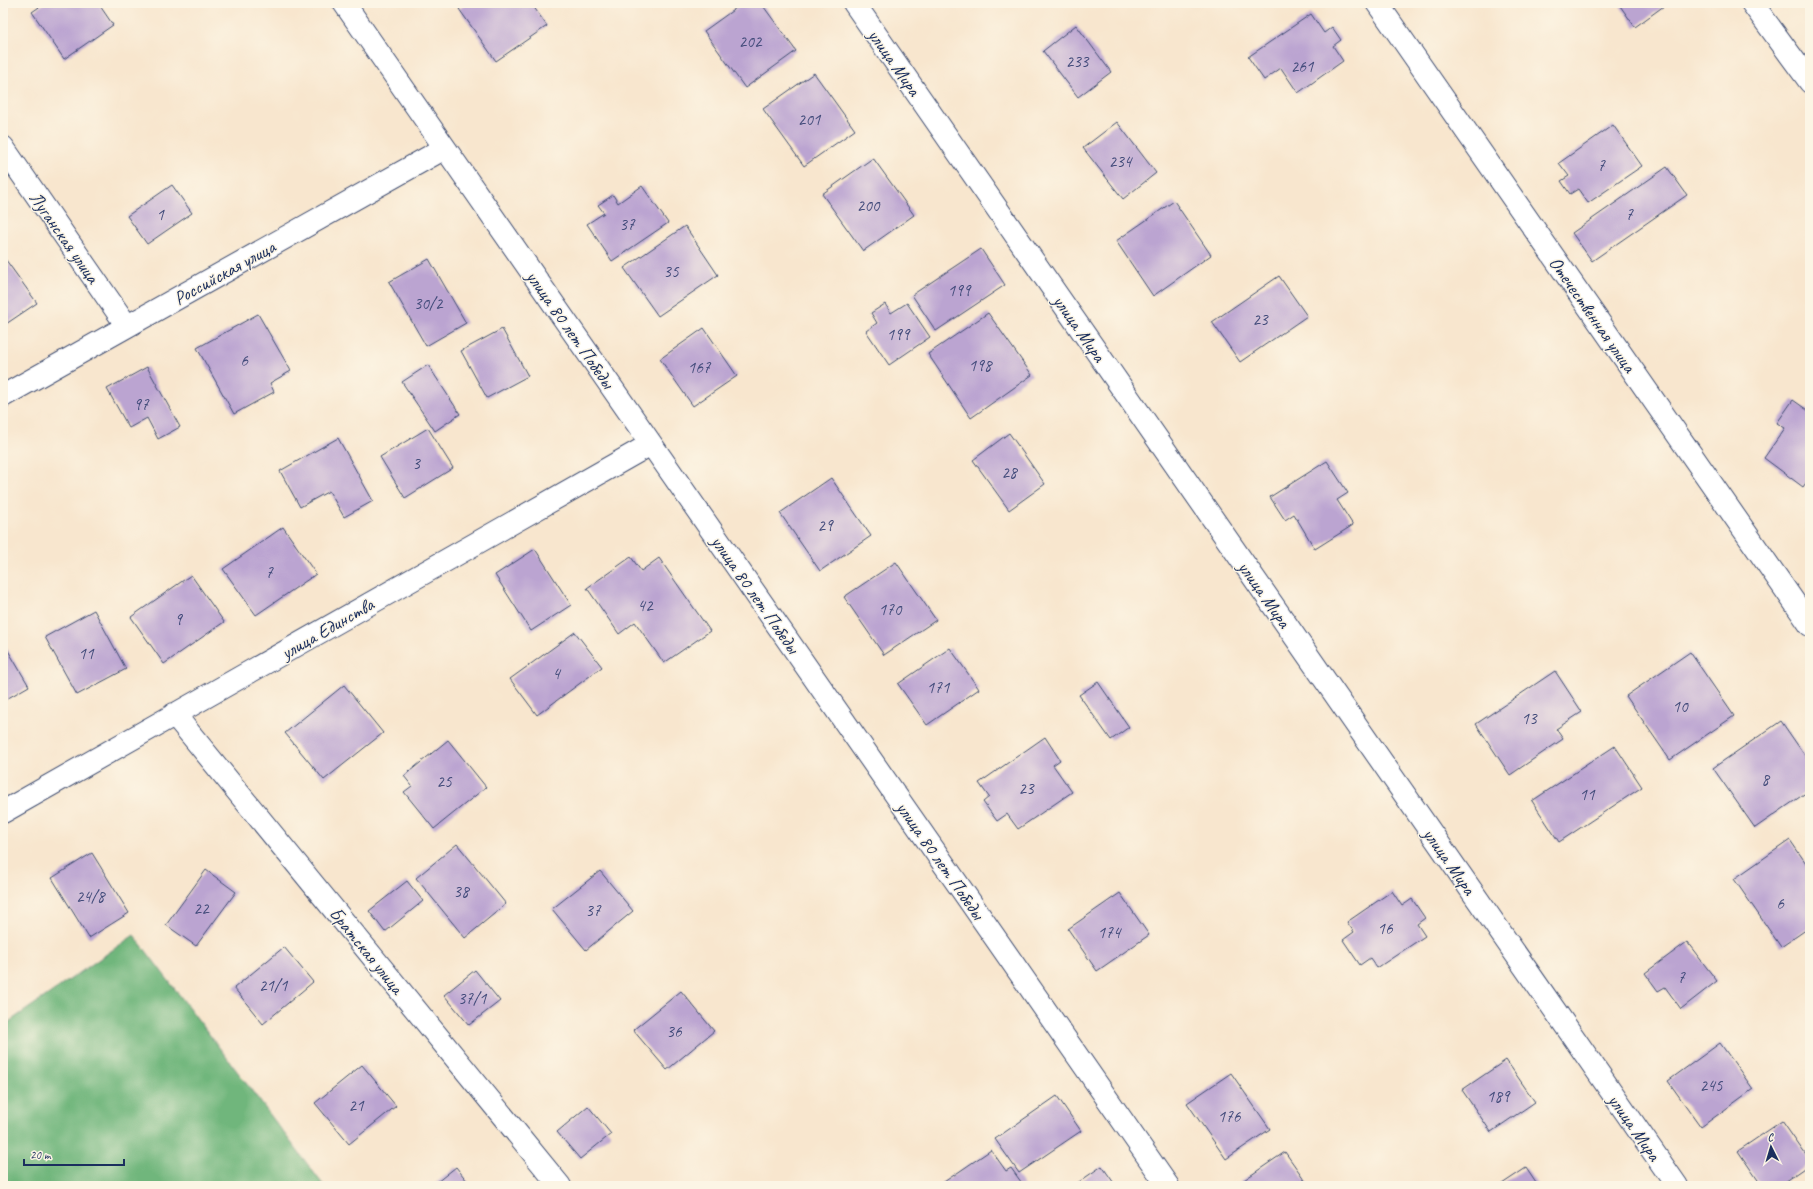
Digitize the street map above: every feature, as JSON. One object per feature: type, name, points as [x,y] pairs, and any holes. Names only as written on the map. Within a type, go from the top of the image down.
[{"type":"street","name":"улица 80 лет Победы","points":[[344,3],[1168,1186]]},
{"type":"street","name":"улица Мира","points":[[854,3],[1676,1186]]},
{"type":"street","name":"Отечественная улица","points":[[1377,3],[1810,625]]},
{"type":"street","points":[[1752,3],[1810,82]]},
{"type":"street","name":"Луганская улица","points":[[3,147],[128,326]]},
{"type":"street","name":"Российская улица","points":[[3,396],[445,148]]},
{"type":"street","name":"улица Единства","points":[[3,812],[651,444]]},
{"type":"street","name":"Братская улица","points":[[174,714],[560,1186]]},
{"type":"green space","points":[[134,935],[324,1186],[3,1186],[3,1026]]},
{"type":"building","points":[[45,3],[98,3],[113,25],[64,59],[32,12]]},
{"type":"building","points":[[467,3],[531,3],[547,26],[496,61],[459,9]]},
{"type":"building","points":[[743,3],[761,3],[796,51],[745,88],[704,31]]},
{"type":"building","points":[[1618,3],[1668,3],[1635,27]]},
{"type":"building","points":[[1311,14],[1324,33],[1332,27],[1341,40],[1333,46],[1343,61],[1298,93],[1281,68],[1264,80],[1248,57]]},
{"type":"building","points":[[1076,25],[1111,72],[1078,97],[1043,51]]},
{"type":"building","points":[[814,73],[855,130],[804,166],[763,109]]},
{"type":"building","points":[[1117,122],[1156,173],[1123,199],[1083,148]]},
{"type":"building","points":[[1613,125],[1642,166],[1588,203],[1578,189],[1570,194],[1561,181],[1569,176],[1559,163]]},
{"type":"building","points":[[873,158],[914,215],[863,251],[822,194]]},
{"type":"building","points":[[1667,167],[1687,195],[1592,261],[1572,233]]},
{"type":"building","points":[[172,185],[192,213],[147,244],[127,216]]},
{"type":"building","points":[[642,186],[668,223],[612,261],[587,224],[604,213],[598,205],[613,195],[618,203]]},
{"type":"building","points":[[1174,201],[1211,255],[1153,296],[1116,241]]},
{"type":"building","points":[[685,226],[718,275],[658,316],[624,268]]},
{"type":"building","points":[[981,249],[1005,285],[936,331],[912,295]]},
{"type":"building","points":[[3,256],[37,303],[3,326]]},
{"type":"building","points":[[429,259],[466,323],[426,346],[389,282]]},
{"type":"building","points":[[1279,276],[1307,316],[1240,362],[1212,322]]},
{"type":"building","points":[[907,303],[930,337],[889,365],[866,331],[877,323],[871,313],[885,304],[891,313]]},
{"type":"building","points":[[988,313],[1032,375],[971,418],[928,354]]},
{"type":"building","points":[[258,314],[291,371],[270,383],[274,392],[234,414],[197,348]]},
{"type":"building","points":[[704,328],[737,376],[693,406],[660,359]]},
{"type":"building","points":[[502,329],[528,376],[487,398],[461,351]]},
{"type":"building","points":[[428,365],[460,414],[435,431],[402,382]]},
{"type":"building","points":[[147,367],[180,427],[158,439],[147,418],[129,428],[107,389]]},
{"type":"building","points":[[1793,400],[1810,412],[1810,477],[1803,487],[1764,458],[1785,428],[1777,423]]},
{"type":"building","points":[[428,428],[453,468],[405,498],[380,457]]},
{"type":"building","points":[[1009,433],[1045,484],[1009,510],[973,460]]},
{"type":"building","points":[[338,438],[373,501],[344,517],[329,491],[300,507],[280,471]]},
{"type":"building","points":[[1327,461],[1348,493],[1337,500],[1353,525],[1315,549],[1294,514],[1285,520],[1270,497]]},
{"type":"building","points":[[831,478],[871,536],[820,571],[780,513]]},
{"type":"building","points":[[283,527],[316,574],[256,615],[223,569]]},
{"type":"building","points":[[535,549],[571,605],[531,631],[495,575]]},
{"type":"building","points":[[631,557],[641,571],[659,558],[710,631],[664,663],[635,622],[619,634],[587,588]]},
{"type":"building","points":[[896,562],[936,620],[884,655],[844,597]]},
{"type":"building","points":[[191,575],[224,622],[164,664],[131,617]]},
{"type":"building","points":[[94,610],[126,669],[77,695],[45,637]]},
{"type":"building","points":[[575,632],[602,667],[537,715],[510,679]]},
{"type":"building","points":[[3,642],[29,686],[3,701]]},
{"type":"building","points":[[950,648],[979,689],[927,725],[898,684]]},
{"type":"building","points":[[1690,652],[1734,716],[1670,760],[1626,696]]},
{"type":"building","points":[[1555,671],[1582,712],[1556,729],[1563,739],[1510,775],[1476,724]]},
{"type":"building","points":[[1098,682],[1129,727],[1111,740],[1079,695]]},
{"type":"building","points":[[344,685],[383,733],[324,780],[285,733]]},
{"type":"building","points":[[1781,721],[1810,763],[1810,790],[1755,828],[1713,768]]},
{"type":"building","points":[[1045,737],[1060,760],[1053,765],[1072,792],[1018,829],[1007,814],[997,821],[983,802],[989,797],[979,783]]},
{"type":"building","points":[[448,740],[486,787],[434,829],[404,792],[412,786],[404,776]]},
{"type":"building","points":[[1615,746],[1642,787],[1559,842],[1532,801]]},
{"type":"building","points":[[1790,840],[1810,869],[1810,927],[1781,947],[1734,879]]},
{"type":"building","points":[[457,844],[506,904],[465,938],[416,878]]},
{"type":"building","points":[[92,853],[129,913],[89,938],[52,878]]},
{"type":"building","points":[[206,870],[236,892],[196,946],[166,925]]},
{"type":"building","points":[[600,871],[633,911],[586,950],[552,909]]},
{"type":"building","points":[[407,881],[423,901],[385,932],[369,911]]},
{"type":"building","points":[[1392,891],[1402,906],[1412,899],[1425,918],[1417,924],[1425,936],[1377,968],[1370,958],[1360,965],[1343,940],[1354,932],[1347,922]]},
{"type":"building","points":[[1120,893],[1149,935],[1097,971],[1068,929]]},
{"type":"building","points":[[1687,942],[1717,981],[1681,1009],[1665,987],[1658,991],[1645,973]]},
{"type":"building","points":[[284,947],[313,982],[263,1024],[234,988]]},
{"type":"building","points":[[475,970],[500,1001],[469,1025],[444,995]]},
{"type":"building","points":[[681,991],[714,1031],[667,1070],[633,1030]]},
{"type":"building","points":[[1720,1043],[1753,1089],[1701,1127],[1668,1081]]},
{"type":"building","points":[[1506,1060],[1535,1102],[1491,1132],[1462,1090]]},
{"type":"building","points":[[362,1065],[396,1106],[349,1144],[315,1103]]},
{"type":"building","points":[[1231,1073],[1270,1129],[1226,1159],[1187,1103]]},
{"type":"building","points":[[1057,1096],[1081,1131],[1019,1173],[995,1139]]},
{"type":"building","points":[[588,1106],[611,1134],[580,1159],[557,1132]]},
{"type":"building","points":[[1782,1121],[1810,1161],[1810,1164],[1778,1186],[1762,1186],[1738,1151]]},
{"type":"building","points":[[991,1150],[1006,1171],[1011,1168],[1024,1186],[938,1186]]},
{"type":"building","points":[[1285,1152],[1309,1186],[1243,1186],[1241,1182]]},
{"type":"building","points":[[1102,1166],[1116,1186],[1073,1186]]},
{"type":"building","points":[[456,1167],[471,1186],[432,1186]]},
{"type":"building","points":[[1526,1168],[1538,1186],[1499,1186]]}]
